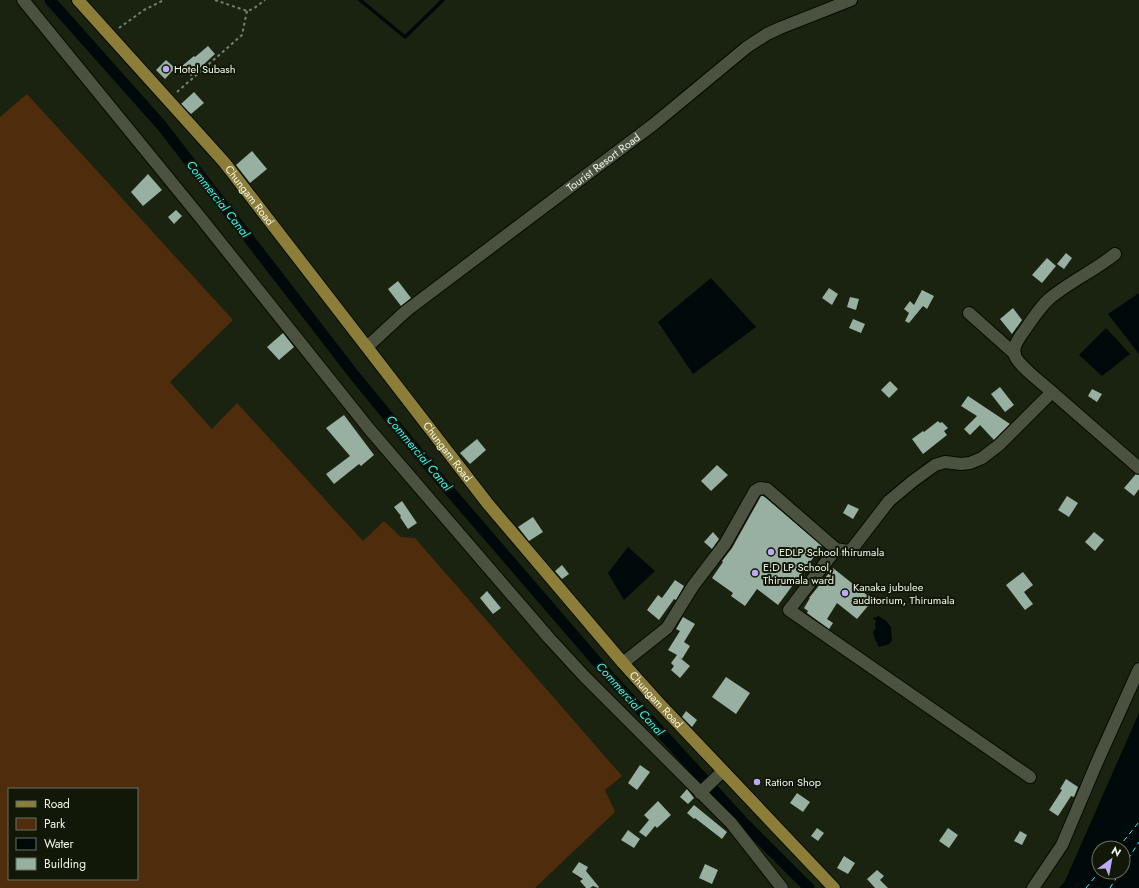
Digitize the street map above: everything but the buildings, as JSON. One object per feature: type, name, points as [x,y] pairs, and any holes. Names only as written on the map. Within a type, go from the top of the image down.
[{"type":"main road","name":"Chungam Road","points":[[78,0],[224,162],[488,504],[657,701],[834,888]]},
{"type":"street","points":[[23,0],[200,217],[370,430],[549,638],[584,676],[731,823],[782,888]]},
{"type":"street","name":"Tourist Resort Road","points":[[367,347],[406,311],[654,124],[747,47],[767,34],[780,28],[852,0]]},
{"type":"street","points":[[1014,354],[1014,347],[1018,339],[1041,307],[1049,299],[1115,254]]},
{"type":"street","points":[[968,313],[1014,354],[1019,363],[1139,468]]},
{"type":"street","points":[[623,662],[667,628],[693,586],[725,544],[755,491],[760,488],[767,489],[836,549],[847,551],[852,549],[889,501],[912,481],[935,465],[945,462],[961,464],[970,463],[982,458],[999,445],[1052,392]]},
{"type":"street","points":[[836,549],[789,610],[1030,777]]},
{"type":"street","points":[[1033,888],[1062,845],[1139,669]]},
{"type":"street","points":[[700,793],[723,771]]},
{"type":"path","points":[[110,35],[144,10],[164,0]]},
{"type":"path","points":[[215,0],[247,11],[253,9],[265,0]]},
{"type":"path","points":[[168,100],[242,35],[247,11]]},
{"type":"green space","points":[[27,94],[233,320],[170,382],[212,429],[237,403],[363,541],[384,521],[401,537],[415,538],[622,776],[605,790],[615,812],[535,888],[0,888],[0,117]]},
{"type":"water","points":[[711,278],[756,327],[693,374],[658,322]]},
{"type":"water","points":[[1139,293],[1139,354],[1108,314]]},
{"type":"water","points":[[1106,328],[1130,354],[1102,376],[1079,355]]},
{"type":"water","points":[[628,547],[655,571],[624,600],[608,573]]},
{"type":"water","points":[[879,616],[891,627],[892,640],[887,645],[879,647],[873,632],[876,628],[876,621],[873,618]]},
{"type":"water","points":[[1139,713],[1139,888],[1059,888],[1065,881]]},
{"type":"waterway","name":"Commercial Canal","points":[[50,0],[162,126],[355,376],[442,482],[610,677],[745,824],[809,888]]},
{"type":"waterway","points":[[360,0],[405,37],[443,0]]},
{"type":"ferry route","points":[[1124,840],[1139,822]]},
{"type":"ferry route","points":[[1131,854],[1139,842]]},
{"type":"ferry route","points":[[1086,888],[1092,880]]},
{"type":"ferry route","points":[[1110,888],[1115,880]]},
{"type":"place","name":"Hotel Subash","points":[[166,69]]},
{"type":"place","name":"EDLP School thirumala","points":[[771,552]]},
{"type":"place","name":"E.D LP School, Thirumala ward","points":[[755,573]]},
{"type":"place","name":"Kanaka jubulee auditorium, Thirumala","points":[[845,593]]},
{"type":"place","name":"Ration Shop","points":[[757,782]]}]
